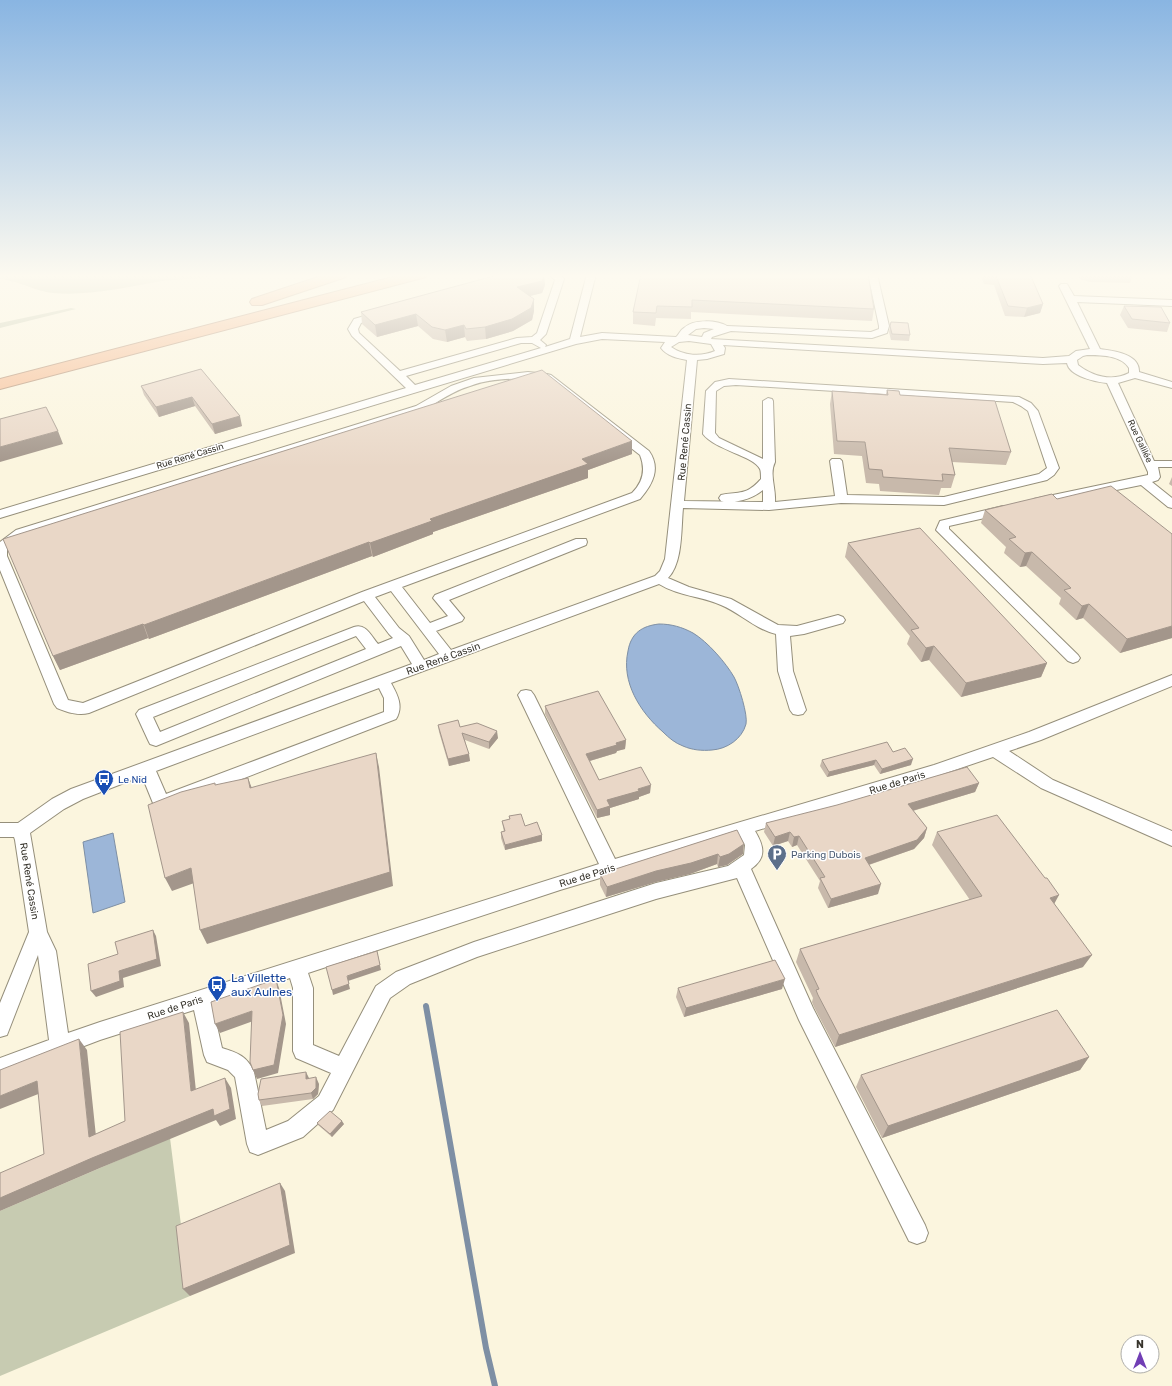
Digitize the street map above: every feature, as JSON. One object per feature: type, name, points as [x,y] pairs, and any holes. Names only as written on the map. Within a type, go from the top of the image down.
[{"type":"highway","points":[[0,370],[122,339]]},
{"type":"highway","points":[[0,384],[173,339]]},
{"type":"street","points":[[360,339],[413,389]]},
{"type":"street","points":[[587,339],[594,341],[654,345],[666,348],[673,353],[692,356],[709,356],[740,348],[1046,366],[1077,369],[1092,376],[1111,380],[1125,379],[1134,374],[1172,386]]},
{"type":"street","name":"Rue René Cassin","points":[[0,514],[547,349],[587,339]]},
{"type":"street","name":"Rue René Cassin","points":[[653,339],[1043,361],[1072,359],[1080,353],[1096,351]]},
{"type":"street","points":[[1090,339],[1096,351],[1114,355],[1129,362],[1135,370],[1134,374]]},
{"type":"street","points":[[399,375],[520,340],[534,340],[547,349]]},
{"type":"street","points":[[666,348],[670,342],[678,340]]},
{"type":"street","points":[[710,341],[720,348],[720,352]]},
{"type":"street","name":"Rue René Cassin","points":[[0,830],[21,830],[58,804],[77,794],[382,680],[660,579],[666,573],[672,559],[692,356]]},
{"type":"street","points":[[1072,359],[1072,362],[1077,369]]},
{"type":"street","points":[[528,375],[547,377],[644,453],[650,463],[646,485],[636,496],[394,584],[84,709],[73,708],[62,704],[58,696],[1,556],[1,548],[8,540],[20,533],[420,408],[443,394],[467,383],[506,377],[528,375]]},
{"type":"street","name":"Rue Galilée","points":[[1111,380],[1154,472],[1154,477],[1143,481]]},
{"type":"street","points":[[678,499],[721,506],[770,506],[841,499],[944,501],[1043,477],[1050,473],[1053,468],[1033,411],[1023,402],[1015,399],[726,382],[714,387],[711,391],[709,434],[724,446],[758,460],[766,474],[770,493],[770,506]]},
{"type":"street","points":[[678,499],[740,498],[758,490],[766,474],[769,462],[768,400]]},
{"type":"street","points":[[836,461],[841,499]]},
{"type":"street","points":[[1150,464],[1172,464]]},
{"type":"street","points":[[1073,658],[942,530],[944,524],[1056,498],[1143,481],[1172,504]]},
{"type":"street","points":[[428,629],[456,618],[440,598],[581,542]]},
{"type":"street","points":[[660,579],[675,588],[727,602],[750,614],[767,627],[783,631],[792,631],[838,620]]},
{"type":"street","points":[[394,584],[448,656]]},
{"type":"street","points":[[367,595],[394,631],[404,639],[421,666]]},
{"type":"street","points":[[375,651],[359,630],[144,714],[156,740],[375,651],[404,639]]},
{"type":"street","points":[[783,631],[784,657],[787,677],[798,710]]},
{"type":"street","points":[[147,768],[161,803],[391,714],[392,698],[382,680]]},
{"type":"street","name":"Rue de Paris","points":[[0,1068],[100,1031],[610,868],[996,751],[1172,680]]},
{"type":"street","points":[[526,695],[610,868]]},
{"type":"street","points":[[996,751],[1047,784],[1172,839]]},
{"type":"street","points":[[201,999],[214,1055],[235,1062],[244,1072],[258,1144],[294,1129],[326,1103],[383,992],[403,978],[474,950],[656,891],[733,872],[752,859],[754,845],[744,828]]},
{"type":"street","name":"Rue René Cassin","points":[[21,830],[24,840],[38,932],[47,951],[60,1046]]},
{"type":"street","points":[[741,867],[806,1014],[917,1233]]},
{"type":"street","name":"Rue René Cassin","points":[[0,1028],[38,932]]},
{"type":"street","points":[[297,968],[303,988],[303,1051],[343,1068]]},
{"type":"green space","points":[[170,1138],[190,1296],[0,1376],[0,1211]]},
{"type":"water","points":[[659,624],[681,628],[699,637],[716,653],[734,677],[743,700],[746,714],[746,724],[737,739],[723,748],[705,750],[693,749],[680,745],[655,724],[634,696],[627,674],[629,645],[638,632],[647,627]]},
{"type":"water","points":[[113,833],[125,902],[93,913],[83,842]]},
{"type":"building","points":[[201,369],[240,416],[212,424],[192,397],[156,407],[141,386]]},
{"type":"building","points":[[542,370],[632,441],[582,459],[588,464],[430,519],[432,521],[370,543],[369,542],[144,625],[143,624],[53,656],[3,539]]},
{"type":"building","points":[[887,390],[899,391],[900,395],[995,401],[1011,452],[949,448],[955,475],[942,474],[943,481],[883,477],[882,470],[869,469],[865,442],[837,441],[832,391],[888,395]]},
{"type":"building","points":[[46,407],[58,431],[0,447],[0,419]]},
{"type":"building","points":[[1111,486],[1172,534],[1172,626],[1127,639],[1089,604],[1082,606],[1064,590],[1071,588],[1032,552],[1025,553],[1009,539],[1016,537],[985,510],[1052,494],[1057,499]]},
{"type":"building","points":[[920,528],[1047,663],[966,683],[934,646],[926,648],[911,630],[919,628],[848,543]]},
{"type":"building","points":[[598,691],[626,740],[616,743],[617,745],[586,754],[599,780],[641,767],[651,785],[638,789],[639,791],[607,800],[610,806],[597,810],[545,706]]},
{"type":"building","points":[[458,720],[460,727],[477,723],[497,731],[489,742],[462,733],[469,754],[448,759],[438,725]]},
{"type":"building","points":[[887,742],[893,752],[905,748],[913,759],[882,769],[876,760],[829,772],[822,760]]},
{"type":"building","points":[[376,753],[390,872],[200,930],[191,868],[165,878],[148,805],[181,792],[215,783],[215,785],[248,778],[250,788]]},
{"type":"building","points":[[967,767],[979,783],[908,804],[927,828],[917,840],[865,858],[881,884],[831,899],[820,878],[825,877],[799,836],[794,837],[790,832],[775,837],[766,823],[837,805]]},
{"type":"building","points":[[521,814],[525,826],[537,822],[542,835],[505,845],[501,832],[505,831],[502,821],[510,819],[509,816]]},
{"type":"building","points":[[997,815],[1059,895],[1050,898],[1092,955],[839,1035],[818,995],[816,990],[819,989],[800,949],[982,896],[937,832]]},
{"type":"building","points":[[737,830],[744,844],[729,854],[720,857],[718,854],[691,863],[656,871],[607,887],[600,874]]},
{"type":"building","points":[[153,930],[157,959],[119,971],[120,981],[91,991],[88,964],[118,954],[115,942]]},
{"type":"building","points":[[377,951],[380,965],[347,976],[349,984],[332,990],[326,967]]},
{"type":"building","points":[[775,960],[785,979],[686,1008],[678,988]]},
{"type":"building","points":[[276,979],[283,1015],[274,1065],[253,1070],[250,1062],[252,1011],[215,1024],[211,1002]]},
{"type":"building","points":[[1057,1010],[1089,1057],[888,1126],[861,1075]]},
{"type":"building","points":[[183,1012],[191,1091],[225,1078],[230,1109],[214,1116],[213,1109],[92,1158],[0,1198],[0,1173],[44,1154],[37,1081],[0,1096],[0,1070],[79,1039],[89,1137],[125,1121],[120,1032]]},
{"type":"building","points":[[306,1072],[306,1079],[316,1077],[316,1088],[311,1093],[259,1100],[258,1094],[261,1079]]},
{"type":"building","points":[[330,1111],[342,1121],[330,1134],[317,1123]]},
{"type":"building","points":[[280,1183],[290,1245],[183,1289],[176,1226]]},
{"type":"waterway","points":[[426,1006],[486,1348],[495,1386]]},
{"type":"place","name":"Le Nid","points":[[104,796]]},
{"type":"place","name":"Parking Dubois","points":[[777,871]]},
{"type":"place","name":"La Villette aux Aulnes","points":[[217,1002]]}]
